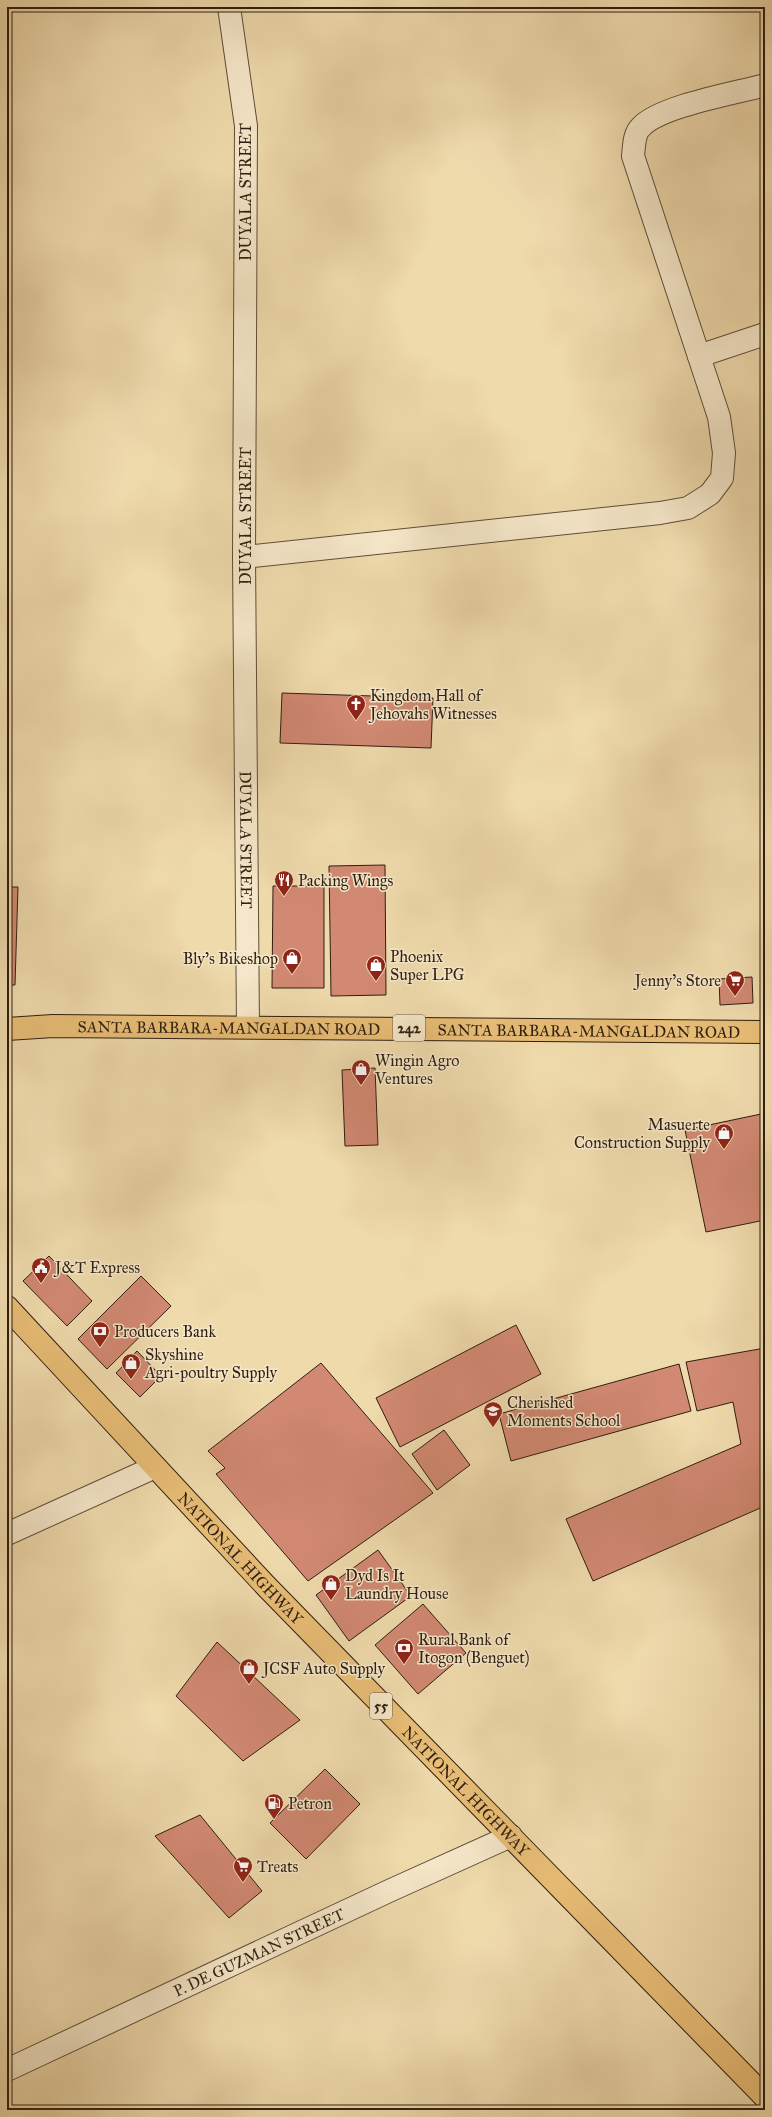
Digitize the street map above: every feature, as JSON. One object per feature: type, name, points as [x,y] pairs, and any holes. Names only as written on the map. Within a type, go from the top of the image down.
[{"type":"main road","name":"SANTA BARBARA-MANGALDAN ROAD","points":[[7,1045],[53,1026]]},
{"type":"main road","name":"SANTA BARBARA-MANGALDAN ROAD","points":[[7,1029],[53,1026],[765,1032]]},
{"type":"main road","name":"NATIONAL HIGHWAY","points":[[7,1307],[266,1586],[369,1694],[511,1836],[765,2097]]},
{"type":"street","name":"DUYALA STREET","points":[[229,7],[246,126],[244,557],[248,1027]]},
{"type":"street","points":[[244,557],[660,513],[688,508],[710,494],[722,478],[724,453],[719,417],[633,156],[634,141],[640,127],[666,111],[765,85]]},
{"type":"street","points":[[699,356],[765,334]]},
{"type":"street","points":[[7,1534],[155,1467]]},
{"type":"street","name":"P. DE GUZMAN STREET","points":[[7,2070],[389,1891],[511,1836]]},
{"type":"building","name":"Kingdom Hall of Jehovahs Witnesses","points":[[282,693],[433,698],[431,748],[280,743]]},
{"type":"building","points":[[385,865],[386,995],[331,996],[329,866]]},
{"type":"building","points":[[273,886],[324,886],[324,988],[272,988]]},
{"type":"building","points":[[7,887],[18,887],[15,985],[7,985]]},
{"type":"building","points":[[752,977],[753,1003],[720,1005],[719,979]]},
{"type":"building","points":[[375,1068],[378,1145],[345,1146],[342,1070]]},
{"type":"building","points":[[761,1114],[765,1131],[765,1220],[706,1232],[685,1130]]},
{"type":"building","points":[[49,1256],[92,1301],[67,1326],[23,1281]]},
{"type":"building","points":[[141,1276],[171,1306],[107,1369],[78,1339]]},
{"type":"building","points":[[516,1325],[541,1374],[400,1447],[376,1398]]},
{"type":"building","points":[[765,1348],[765,1506],[593,1581],[566,1519],[741,1444],[733,1402],[697,1411],[686,1362]]},
{"type":"building","points":[[137,1351],[161,1376],[140,1397],[116,1373]]},
{"type":"building","points":[[321,1363],[433,1493],[308,1581],[216,1474],[225,1468],[208,1451]]},
{"type":"building","points":[[679,1364],[691,1411],[511,1461],[499,1414]]},
{"type":"building","points":[[444,1430],[470,1465],[437,1490],[412,1454]]},
{"type":"building","points":[[378,1550],[411,1596],[349,1641],[316,1595]]},
{"type":"building","points":[[423,1604],[466,1653],[418,1694],[375,1645]]},
{"type":"building","points":[[217,1642],[300,1720],[243,1761],[176,1696]]},
{"type":"building","points":[[325,1769],[360,1804],[306,1859],[270,1823]]},
{"type":"building","points":[[200,1815],[262,1891],[229,1918],[155,1836]]},
{"type":"place","name":"Kingdom Hall of Jehovahs Witnesses","points":[[356,721]]},
{"type":"place","name":"Packing Wings","points":[[284,897]]},
{"type":"place","name":"Bly's Bikeshop","points":[[292,975]]},
{"type":"place","name":"Phoenix Super LPG","points":[[376,982]]},
{"type":"place","name":"Jenny's Store","points":[[735,997]]},
{"type":"place","name":"Wingin Agro Ventures","points":[[361,1086]]},
{"type":"place","name":"Masuerte Construction Supply","points":[[724,1150]]},
{"type":"place","name":"J&T Express","points":[[41,1284]]},
{"type":"place","name":"Producers Bank","points":[[100,1348]]},
{"type":"place","name":"Skyshine Agri-poultry Supply","points":[[131,1380]]},
{"type":"place","name":"Cherished Moments School","points":[[493,1428]]},
{"type":"place","name":"Dyd Is It Laundry House","points":[[331,1601]]},
{"type":"place","name":"Rural Bank of Itogon (Benguet)","points":[[404,1665]]},
{"type":"place","name":"JCSF Auto Supply","points":[[249,1685]]},
{"type":"place","name":"Petron","points":[[274,1820]]},
{"type":"place","name":"Treats","points":[[243,1883]]}]
